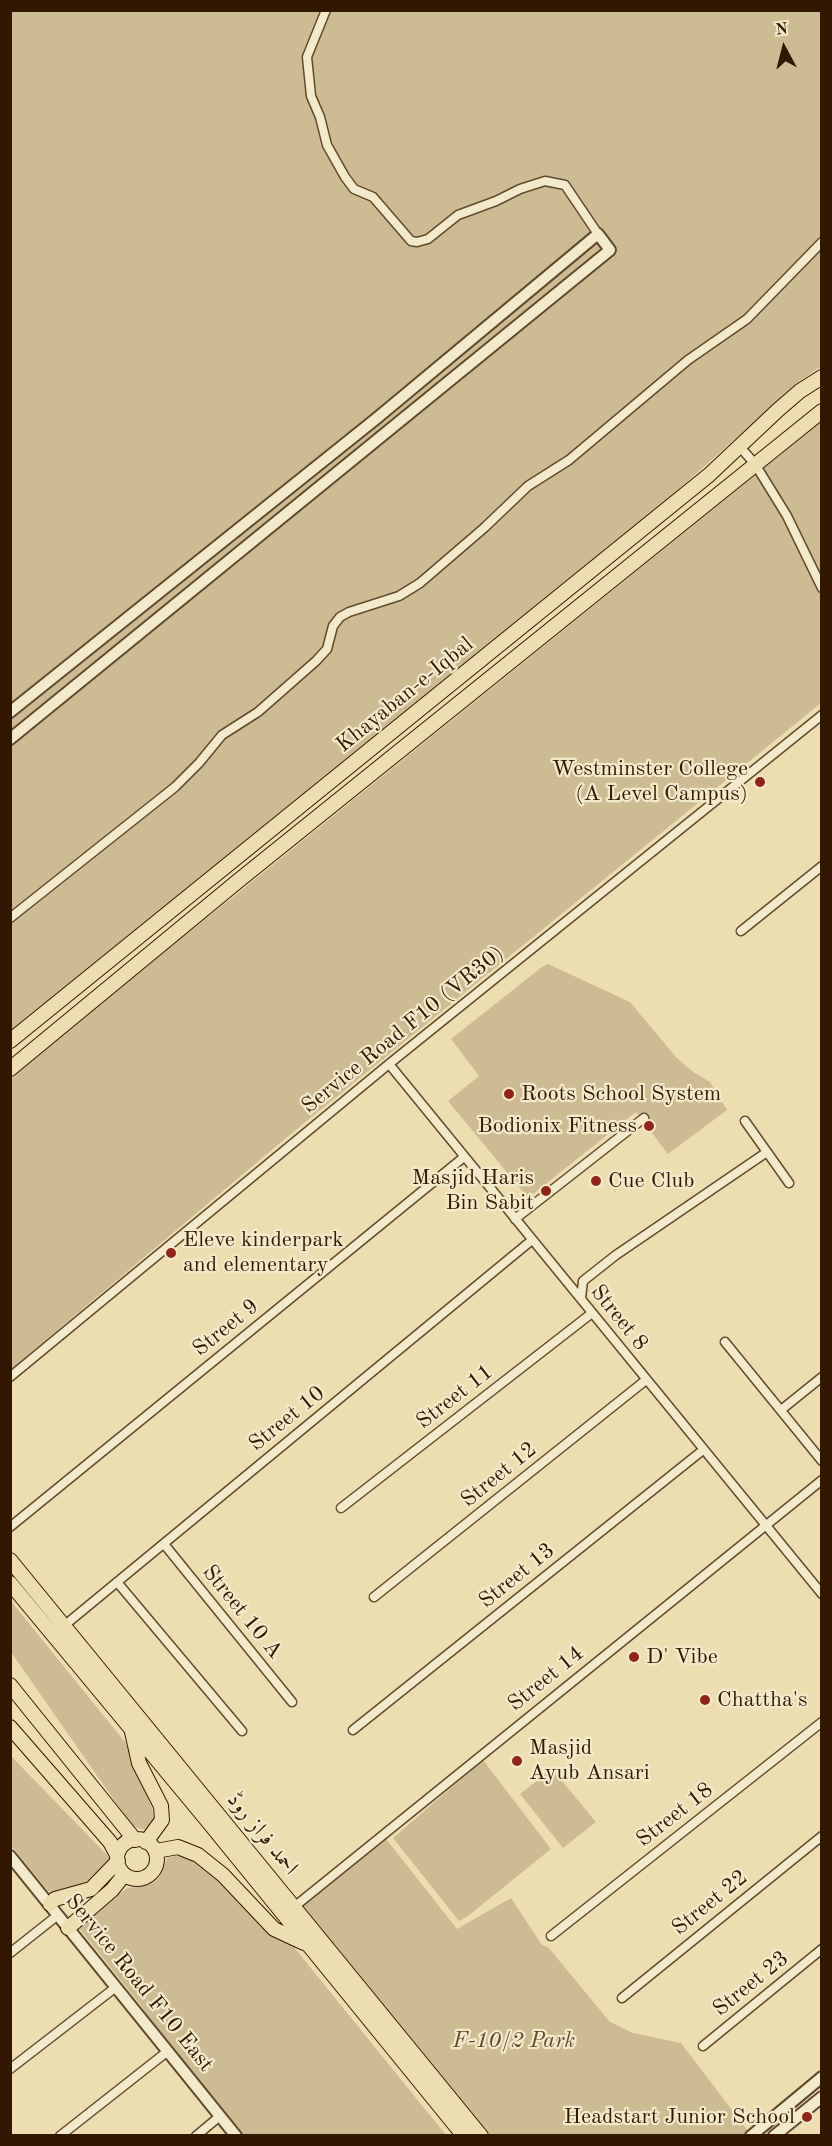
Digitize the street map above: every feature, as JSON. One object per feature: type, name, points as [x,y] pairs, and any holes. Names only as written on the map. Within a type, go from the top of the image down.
[{"type":"main road","name":"Khayaban-e-Iqbal","points":[[10,1041],[709,475],[785,404],[822,377]]},
{"type":"main road","name":"Khayaban-e-Iqbal","points":[[10,1069],[238,881],[822,411]]},
{"type":"main road","name":"احمد فراز روڈ","points":[[10,1560],[65,1624],[309,1945],[464,2136]]},
{"type":"main road","name":"احمد فراز روڈ","points":[[10,1583],[130,1728],[294,1906],[481,2136]]},
{"type":"main road","points":[[10,1684],[146,1844],[158,1863],[153,1873],[144,1878],[134,1879],[124,1875],[118,1866],[118,1858],[122,1846],[131,1840],[146,1844],[178,1847],[198,1855],[223,1875],[274,1929],[309,1945]]},
{"type":"main road","points":[[10,1728],[110,1842],[118,1858]]},
{"type":"main road","points":[[130,1728],[139,1763],[161,1806],[162,1820],[146,1844]]},
{"type":"main road","points":[[54,1909],[55,1899],[91,1889],[118,1858]]},
{"type":"main road","points":[[68,1928],[112,1890],[124,1875]]},
{"type":"street","points":[[10,739],[610,250],[565,185],[545,181],[458,215],[428,239],[411,241],[373,197],[354,189],[327,146],[320,117],[311,96],[307,57],[326,10]]},
{"type":"street","points":[[10,712],[377,418],[598,234]]},
{"type":"street","points":[[10,918],[175,788],[222,735],[258,712],[316,661],[327,649],[333,626],[340,617],[399,596],[420,583],[484,528],[528,486],[576,454],[688,360],[747,319],[822,242]]},
{"type":"street","points":[[740,447],[755,464],[787,516],[822,588]]},
{"type":"street","name":"Service Road F10 (VR30)","points":[[10,1377],[389,1064],[822,715]]},
{"type":"street","points":[[741,931],[822,866]]},
{"type":"street","name":"Street 8","points":[[389,1064],[822,1594]]},
{"type":"street","points":[[515,1219],[644,1118]]},
{"type":"street","points":[[745,1121],[789,1183]]},
{"type":"street","points":[[581,1299],[583,1281],[616,1255],[767,1152]]},
{"type":"street","name":"Street 9","points":[[10,1527],[464,1157]]},
{"type":"street","name":"Street 10","points":[[65,1624],[532,1240]]},
{"type":"street","name":"Street 11","points":[[341,1508],[591,1313]]},
{"type":"street","points":[[725,1342],[822,1461]]},
{"type":"street","points":[[781,1410],[822,1377]]},
{"type":"street","name":"Street 12","points":[[374,1597],[646,1380]]},
{"type":"street","name":"Street 13","points":[[353,1730],[703,1450]]},
{"type":"street","name":"Street 14","points":[[294,1906],[822,1480]]},
{"type":"street","name":"Street 10 A","points":[[164,1544],[292,1702]]},
{"type":"street","points":[[117,1582],[242,1731]]},
{"type":"street","name":"Street 18","points":[[551,1936],[822,1722]]},
{"type":"street","name":"Street 22","points":[[622,1998],[822,1836]]},
{"type":"street","name":"Service Road F10 East","points":[[10,1856],[236,2136]]},
{"type":"street","points":[[10,1953],[54,1909]]},
{"type":"street","name":"Street 23","points":[[703,2046],[822,1949]]},
{"type":"street","points":[[10,2069],[116,1987]]},
{"type":"street","points":[[60,2136],[168,2051]]},
{"type":"street","points":[[751,2136],[822,2078]]},
{"type":"street","points":[[774,2136],[821,2097],[810,2087]]},
{"type":"street","points":[[196,2136],[220,2116]]},
{"type":"green space","points":[[11,11],[821,11],[821,366],[800,381],[671,496],[11,1031]]},
{"type":"green space","points":[[821,422],[821,703],[292,1133],[11,1369],[10,1073],[233,897]]},
{"type":"green space","points":[[548,964],[630,1002],[676,1057],[693,1072],[710,1082],[727,1110],[668,1154],[636,1112],[528,1198],[448,1101],[479,1076],[451,1039]]},
{"type":"green space","points":[[10,1600],[125,1742],[152,1808],[154,1819],[145,1830],[132,1826],[11,1652]]},
{"type":"green space","points":[[10,1755],[112,1860],[90,1884],[54,1892],[48,1891],[11,1845]]},
{"type":"green space","points":[[483,1760],[551,1849],[459,1921],[393,1838]]},
{"type":"green space","points":[[552,1769],[596,1822],[563,1848],[520,1794]]},
{"type":"green space","name":"F-10/2 Park","points":[[383,1835],[457,1929],[511,1898],[542,1945],[548,1947],[610,2022],[633,2033],[681,2043],[751,2135],[481,2135],[294,1907]]},
{"type":"green space","points":[[179,1855],[196,1860],[219,1877],[277,1938],[293,1946],[446,2135],[243,2135],[155,2028],[142,2007],[79,1928],[127,1888],[149,1885],[158,1879],[167,1858]]},
{"type":"place","name":"Westminster College (A Level Campus)","points":[[760,782]]},
{"type":"place","name":"Roots School System","points":[[509,1094]]},
{"type":"place","name":"Bodionix Fitness","points":[[649,1126]]},
{"type":"place","name":"Cue Club","points":[[596,1181]]},
{"type":"place","name":"Masjid Haris Bin Sabit","points":[[546,1191]]},
{"type":"place","name":"Eleve kinderpark and elementary","points":[[171,1253]]},
{"type":"place","name":"D' Vibe","points":[[634,1657]]},
{"type":"place","name":"Chattha's","points":[[705,1700]]},
{"type":"place","name":"Masjid Ayub Ansari","points":[[517,1761]]},
{"type":"place","name":"Headstart Junior School","points":[[807,2117]]}]
